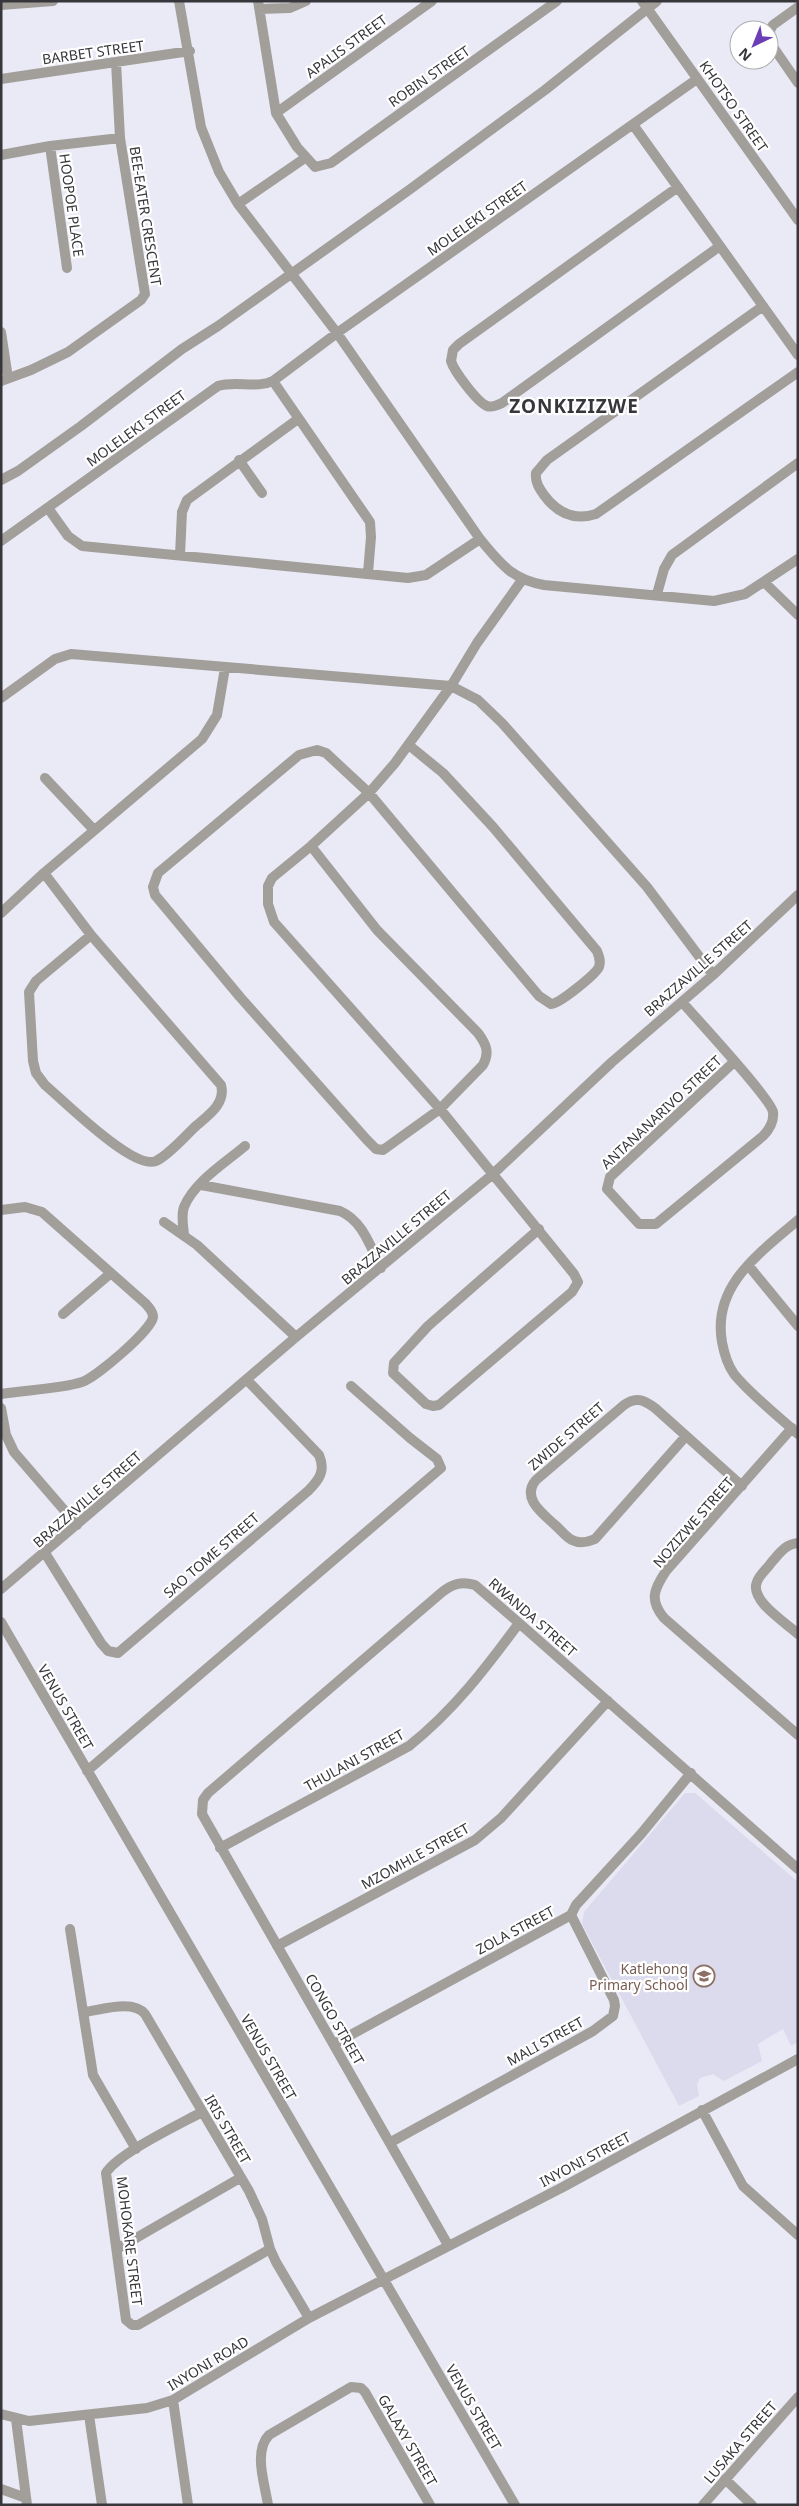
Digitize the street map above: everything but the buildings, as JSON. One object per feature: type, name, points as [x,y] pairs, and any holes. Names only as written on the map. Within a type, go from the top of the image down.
[{"type":"street","points":[[1,4],[53,1]]},
{"type":"street","points":[[180,1],[204,137],[219,172],[238,204],[337,333],[480,539],[506,568],[522,580],[553,586],[714,600],[745,594],[798,559]]},
{"type":"street","points":[[238,204],[305,158],[276,113],[259,5],[290,8],[306,1]]},
{"type":"street","name":"APALIS STREET","points":[[276,113],[432,1]]},
{"type":"street","name":"ROBIN STREET","points":[[305,158],[315,167],[331,162],[557,1]]},
{"type":"street","points":[[1,480],[18,471],[81,426],[138,381],[292,273],[545,90],[644,5],[658,1]]},
{"type":"street","name":"KHOTSO STREET","points":[[644,5],[798,220]]},
{"type":"street","points":[[779,21],[798,7]]},
{"type":"street","name":"BARBET STREET","points":[[1,79],[190,51]]},
{"type":"street","points":[[779,55],[798,83]]},
{"type":"street","name":"BEE-EATER CRESCENT","points":[[5,380],[68,352],[144,295],[146,286],[120,138],[116,62]]},
{"type":"street","name":"MOLELEKI STREET","points":[[1,541],[218,386],[227,384],[266,385],[273,381],[337,333],[634,126],[698,79]]},
{"type":"street","points":[[634,126],[798,355]]},
{"type":"street","points":[[1,155],[50,146],[120,138]]},
{"type":"street","name":"HOOPOE PLACE","points":[[50,146],[67,268]]},
{"type":"street","points":[[678,187],[460,344],[453,350],[451,361],[458,373],[483,404],[496,406],[720,246]]},
{"type":"street","points":[[763,306],[547,460],[536,473],[538,485],[555,508],[565,514],[587,517],[596,514],[798,372]]},
{"type":"street","points":[[1,332],[5,380]]},
{"type":"street","points":[[273,381],[370,522],[372,537],[368,573]]},
{"type":"street","points":[[180,556],[182,512],[187,500],[239,460],[298,419]]},
{"type":"street","points":[[239,460],[262,493]]},
{"type":"street","points":[[658,594],[664,569],[672,555],[798,462]]},
{"type":"street","points":[[48,508],[68,536],[78,545],[415,578],[426,576],[480,539]]},
{"type":"street","points":[[522,580],[477,644],[451,686],[418,729],[410,746],[369,793],[311,846],[272,878],[268,886],[268,904],[274,922],[440,1109],[539,1229],[574,1274],[578,1282],[577,1287],[439,1405],[426,1404],[393,1373],[394,1363],[428,1326],[539,1229]]},
{"type":"street","points":[[764,582],[798,615]]},
{"type":"street","points":[[1,698],[54,659],[71,654],[451,686],[478,700],[502,723],[646,887],[680,928],[713,975]]},
{"type":"street","points":[[1,913],[44,873],[205,735],[217,716],[224,668]]},
{"type":"street","points":[[311,846],[377,930],[478,1033],[487,1047],[486,1059],[483,1065],[440,1109],[390,1147],[383,1150],[374,1148],[240,997],[154,891],[154,880],[158,873],[306,752],[317,750],[326,753],[369,793],[533,990],[546,1002],[555,1004],[560,1002],[598,969],[600,958],[594,947],[450,780],[410,746]]},
{"type":"street","points":[[45,778],[94,830]]},
{"type":"street","points":[[44,873],[91,935],[221,1085],[222,1093],[214,1111],[157,1160],[143,1162],[125,1152],[45,1085],[36,1073],[28,1001],[32,987],[91,935]]},
{"type":"street","name":"BRAZZAVILLE STREET","points":[[1,1589],[296,1337],[493,1174],[612,1062],[713,975],[798,895]]},
{"type":"street","name":"ANTANANARIVO STREET","points":[[682,1002],[734,1062],[771,1106],[773,1116],[770,1127],[763,1136],[656,1224],[639,1224],[607,1189],[610,1177],[734,1062]]},
{"type":"street","points":[[184,1234],[184,1207],[200,1185],[245,1146]]},
{"type":"street","points":[[200,1185],[340,1211],[352,1217],[360,1225],[380,1268]]},
{"type":"street","points":[[1,1210],[25,1207],[42,1212],[151,1310],[153,1317],[147,1328],[95,1375],[82,1382],[1,1394]]},
{"type":"street","points":[[795,1431],[736,1376],[724,1354],[720,1331],[721,1314],[727,1292],[748,1265],[798,1220]]},
{"type":"street","points":[[164,1222],[184,1234],[296,1337]]},
{"type":"street","points":[[748,1265],[798,1326]]},
{"type":"street","points":[[63,1314],[111,1273]]},
{"type":"street","name":"SAO TOME STREET","points":[[45,1553],[101,1643],[108,1651],[118,1653],[285,1508],[308,1491],[320,1478],[323,1464],[319,1456],[246,1380]]},
{"type":"street","points":[[87,1771],[441,1468],[437,1459],[351,1386]]},
{"type":"street","name":"ZWIDE STREET","points":[[686,1436],[595,1539],[589,1542],[572,1540],[533,1503],[531,1491],[536,1480],[631,1400],[640,1400],[648,1403],[686,1436],[742,1486]]},
{"type":"street","points":[[1,1408],[6,1435],[14,1452],[77,1525]]},
{"type":"street","name":"NOZIZWE STREET","points":[[795,1431],[742,1486],[666,1571],[655,1587],[655,1604],[664,1618],[798,1735]]},
{"type":"street","points":[[798,1543],[786,1546],[778,1554],[757,1581],[756,1590],[759,1600],[798,1634]]},
{"type":"street","name":"RWANDA STREET","points":[[201,1807],[208,1792],[450,1586],[459,1583],[474,1585],[519,1622],[798,1869]]},
{"type":"street","name":"VENUS STREET","points":[[1,1622],[515,2505]]},
{"type":"street","name":"THULANI STREET","points":[[220,1848],[409,1746],[424,1734],[472,1685],[519,1622]]},
{"type":"street","name":"MZOMHLE STREET","points":[[277,1946],[475,1840],[508,1811],[608,1700]]},
{"type":"street","name":"ZOLA STREET","points":[[334,2044],[571,1915],[576,1905],[642,1834],[691,1773]]},
{"type":"street","name":"CONGO STREET","points":[[201,1807],[202,1814],[220,1848],[391,2142],[448,2245]]},
{"type":"street","name":"MALI STREET","points":[[391,2142],[592,2030],[613,2016],[614,2000],[571,1915]]},
{"type":"street","points":[[70,1929],[93,2075],[136,2149]]},
{"type":"street","name":"IRIS STREET","points":[[84,2012],[132,2006],[142,2010],[262,2218],[270,2249],[309,2318]]},
{"type":"street","name":"INYONI STREET","points":[[383,2278],[563,2187],[798,2059]]},
{"type":"street","points":[[702,2110],[743,2186],[798,2235]]},
{"type":"street","name":"MOHOKARE STREET","points":[[202,2112],[136,2149],[110,2167],[106,2173],[126,2320],[135,2325],[270,2249]]},
{"type":"street","points":[[117,2249],[240,2178]]},
{"type":"street","name":"INYONI ROAD","points":[[1,2414],[28,2421],[146,2408],[174,2400],[309,2318],[383,2278]]},
{"type":"street","name":"GALAXY STREET","points":[[268,2505],[260,2450],[264,2440],[269,2435],[351,2386],[357,2386],[365,2392],[430,2505]]},
{"type":"street","name":"LUSAKA STREET","points":[[703,2505],[798,2397]]},
{"type":"street","points":[[174,2400],[188,2505]]},
{"type":"street","points":[[89,2415],[102,2505]]},
{"type":"street","points":[[16,2419],[26,2502]]},
{"type":"street","points":[[725,2480],[752,2505]]},
{"type":"street","points":[[1,2490],[26,2502]]},
{"type":"shaded area","name":"Katlehong Primary School","points":[[685,1793],[695,1793],[798,1882],[798,2042],[791,2046],[783,2029],[758,2044],[762,2061],[724,2081],[713,2074],[700,2078],[697,2084],[699,2096],[679,2106],[582,1924],[584,1912]]},
{"type":"place","name":"Katlehong Primary School","points":[[704,1976]]},
{"type":"district","name":"ZONKIZIZWE","points":[[574,406]]}]
